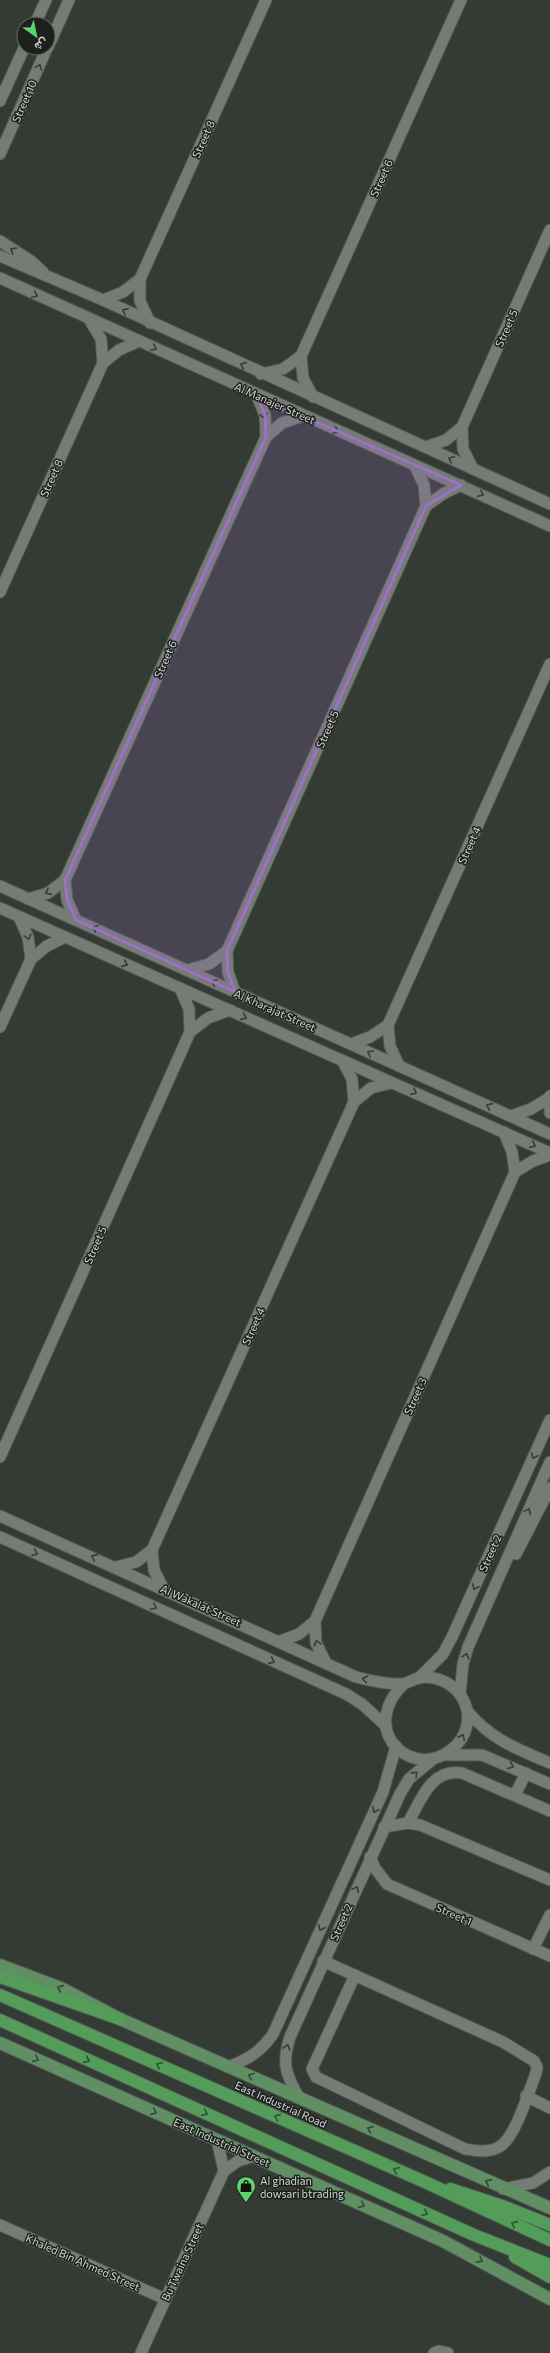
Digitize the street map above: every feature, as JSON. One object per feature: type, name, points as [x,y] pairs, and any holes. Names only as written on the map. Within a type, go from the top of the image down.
[{"type":"highway","points":[[0,1977],[120,2019]]},
{"type":"highway","name":"East Industrial Road","points":[[0,1995],[425,2182],[550,2240]]},
{"type":"highway","points":[[0,2020],[474,2235],[550,2264]]},
{"type":"highway","points":[[425,2182],[467,2193],[550,2225]]},
{"type":"highway","points":[[474,2235],[550,2277]]},
{"type":"main road","points":[[0,1965],[61,1988],[120,2019],[550,2208]]},
{"type":"main road","name":"East Industrial Street","points":[[0,2043],[443,2241],[550,2299]]},
{"type":"street","points":[[39,16],[46,0]]},
{"type":"street","name":"Street 10","points":[[56,29],[69,0]]},
{"type":"street","name":"Street 8","points":[[150,323],[140,301],[140,279],[266,0]]},
{"type":"street","name":"Street 6","points":[[314,398],[303,378],[301,356],[461,0]]},
{"type":"street","name":"Street 10","points":[[0,100],[20,56]]},
{"type":"street","name":"Street 10","points":[[0,154],[44,56]]},
{"type":"street","name":"Street 5","points":[[472,469],[463,449],[462,427],[550,230]]},
{"type":"street","points":[[0,241],[32,261],[47,276]]},
{"type":"street","name":"Al Manajer Street","points":[[0,256],[103,300],[261,374],[550,504]]},
{"type":"street","name":"Al Manajer Street","points":[[0,278],[256,396],[461,485],[550,526]]},
{"type":"street","name":"Street 8","points":[[103,300],[123,292],[140,279]]},
{"type":"street","name":"Street 8","points":[[89,319],[101,339],[103,363]]},
{"type":"street","name":"Street 8","points":[[0,592],[103,363],[119,350],[139,341]]},
{"type":"street","name":"Street 6","points":[[261,374],[283,369],[301,356]]},
{"type":"street","name":"Street 6","points":[[256,396],[265,415],[266,437]]},
{"type":"street","name":"Street 6","points":[[28,899],[48,893],[65,880],[266,437],[282,424],[302,416]]},
{"type":"street","name":"Street 5","points":[[426,447],[446,440],[462,427]]},
{"type":"street","name":"Street 5","points":[[235,992],[228,972],[227,951],[426,506],[424,485],[415,466]]},
{"type":"street","points":[[426,506],[443,494],[461,485]]},
{"type":"street","name":"Street 4","points":[[399,1066],[390,1046],[388,1025],[550,664]]},
{"type":"street","points":[[65,880],[67,900],[76,920]]},
{"type":"street","name":"Al Kharajat Street","points":[[0,886],[550,1134]]},
{"type":"street","name":"Al Kharajat Street","points":[[0,908],[504,1132],[550,1154]]},
{"type":"street","points":[[19,917],[28,937],[31,959]]},
{"type":"street","points":[[0,1027],[31,959],[47,946],[65,937]]},
{"type":"street","points":[[188,970],[209,964],[227,951]]},
{"type":"street","name":"Street 5","points":[[0,1457],[190,1032],[189,1009],[180,988]]},
{"type":"street","name":"Street 5","points":[[190,1032],[208,1018],[230,1010]]},
{"type":"street","points":[[351,1044],[370,1037],[388,1025]]},
{"type":"street","name":"Street 4","points":[[342,1060],[352,1079],[354,1102]]},
{"type":"street","name":"Street 4","points":[[116,1567],[136,1562],[152,1550],[354,1102],[371,1088],[392,1083]]},
{"type":"street","points":[[511,1116],[531,1109],[549,1097]]},
{"type":"street","points":[[549,1097],[550,1113]]},
{"type":"street","points":[[504,1132],[512,1152],[515,1172],[533,1161],[550,1154]]},
{"type":"street","name":"Street 3","points":[[280,1641],[299,1634],[314,1620],[515,1172]]},
{"type":"street","name":"Street 2","points":[[420,1678],[443,1654],[452,1637],[550,1420]]},
{"type":"street","name":"Street 2","points":[[460,1694],[463,1664],[468,1647],[550,1462]]},
{"type":"street","name":"Street 2","points":[[495,1586],[515,1556],[550,1488]]},
{"type":"street","name":"Al Wakalat Street","points":[[0,1516],[163,1588],[356,1677],[378,1682],[404,1684]]},
{"type":"street","name":"Al Wakalat Street","points":[[0,1537],[346,1694],[362,1704],[386,1726]]},
{"type":"street","name":"Street 4","points":[[152,1550],[154,1570],[163,1588]]},
{"type":"street","name":"Street 3","points":[[314,1620],[316,1642],[326,1663]]},
{"type":"street","points":[[550,1763],[502,1742],[484,1730],[468,1712],[460,1694],[442,1680],[420,1678],[404,1684],[395,1692],[388,1702],[386,1726],[396,1746],[413,1758],[433,1759],[446,1755],[482,1756],[550,1784]]},
{"type":"street","points":[[446,1755],[456,1747],[464,1737],[468,1725],[468,1712]]},
{"type":"street","name":"Street 2","points":[[228,2067],[253,2056],[263,2048],[273,2034],[383,1792],[396,1746]]},
{"type":"street","name":"Street 2","points":[[298,2096],[286,2072],[284,2060],[286,2050],[384,1827],[409,1779],[433,1759]]},
{"type":"street","points":[[408,1823],[430,1783],[445,1774],[454,1772],[462,1773],[550,1811]]},
{"type":"street","points":[[515,1795],[526,1773]]},
{"type":"street","points":[[384,1827],[408,1823],[420,1825],[550,1880]]},
{"type":"street","name":"Street 1","points":[[370,1857],[375,1868],[387,1884],[550,1956]]},
{"type":"street","points":[[533,1949],[550,1915]]},
{"type":"street","points":[[324,1961],[355,1975],[503,2042],[534,2061],[537,2070],[508,2139],[499,2147],[479,2152],[465,2149],[316,2077],[312,2069],[355,1975]]},
{"type":"street","points":[[526,2096],[550,2108]]},
{"type":"street","points":[[217,2140],[224,2171],[238,2161],[254,2156]]},
{"type":"street","name":"Bu Twaina Street","points":[[141,2353],[224,2171]]},
{"type":"street","points":[[504,2189],[533,2183],[550,2172]]},
{"type":"street","name":"Khaled Bin Ahmed Street","points":[[0,2225],[165,2300]]},
{"type":"street","points":[[434,2353],[439,2351],[448,2353]]},
{"type":"highlighted area","points":[[257,396],[461,485],[426,506],[227,951],[228,972],[235,992],[76,920],[67,900],[65,880],[266,437],[265,415]]},
{"type":"place","name":"Al ghadian dowsari btrading","points":[[246,2203]]}]
